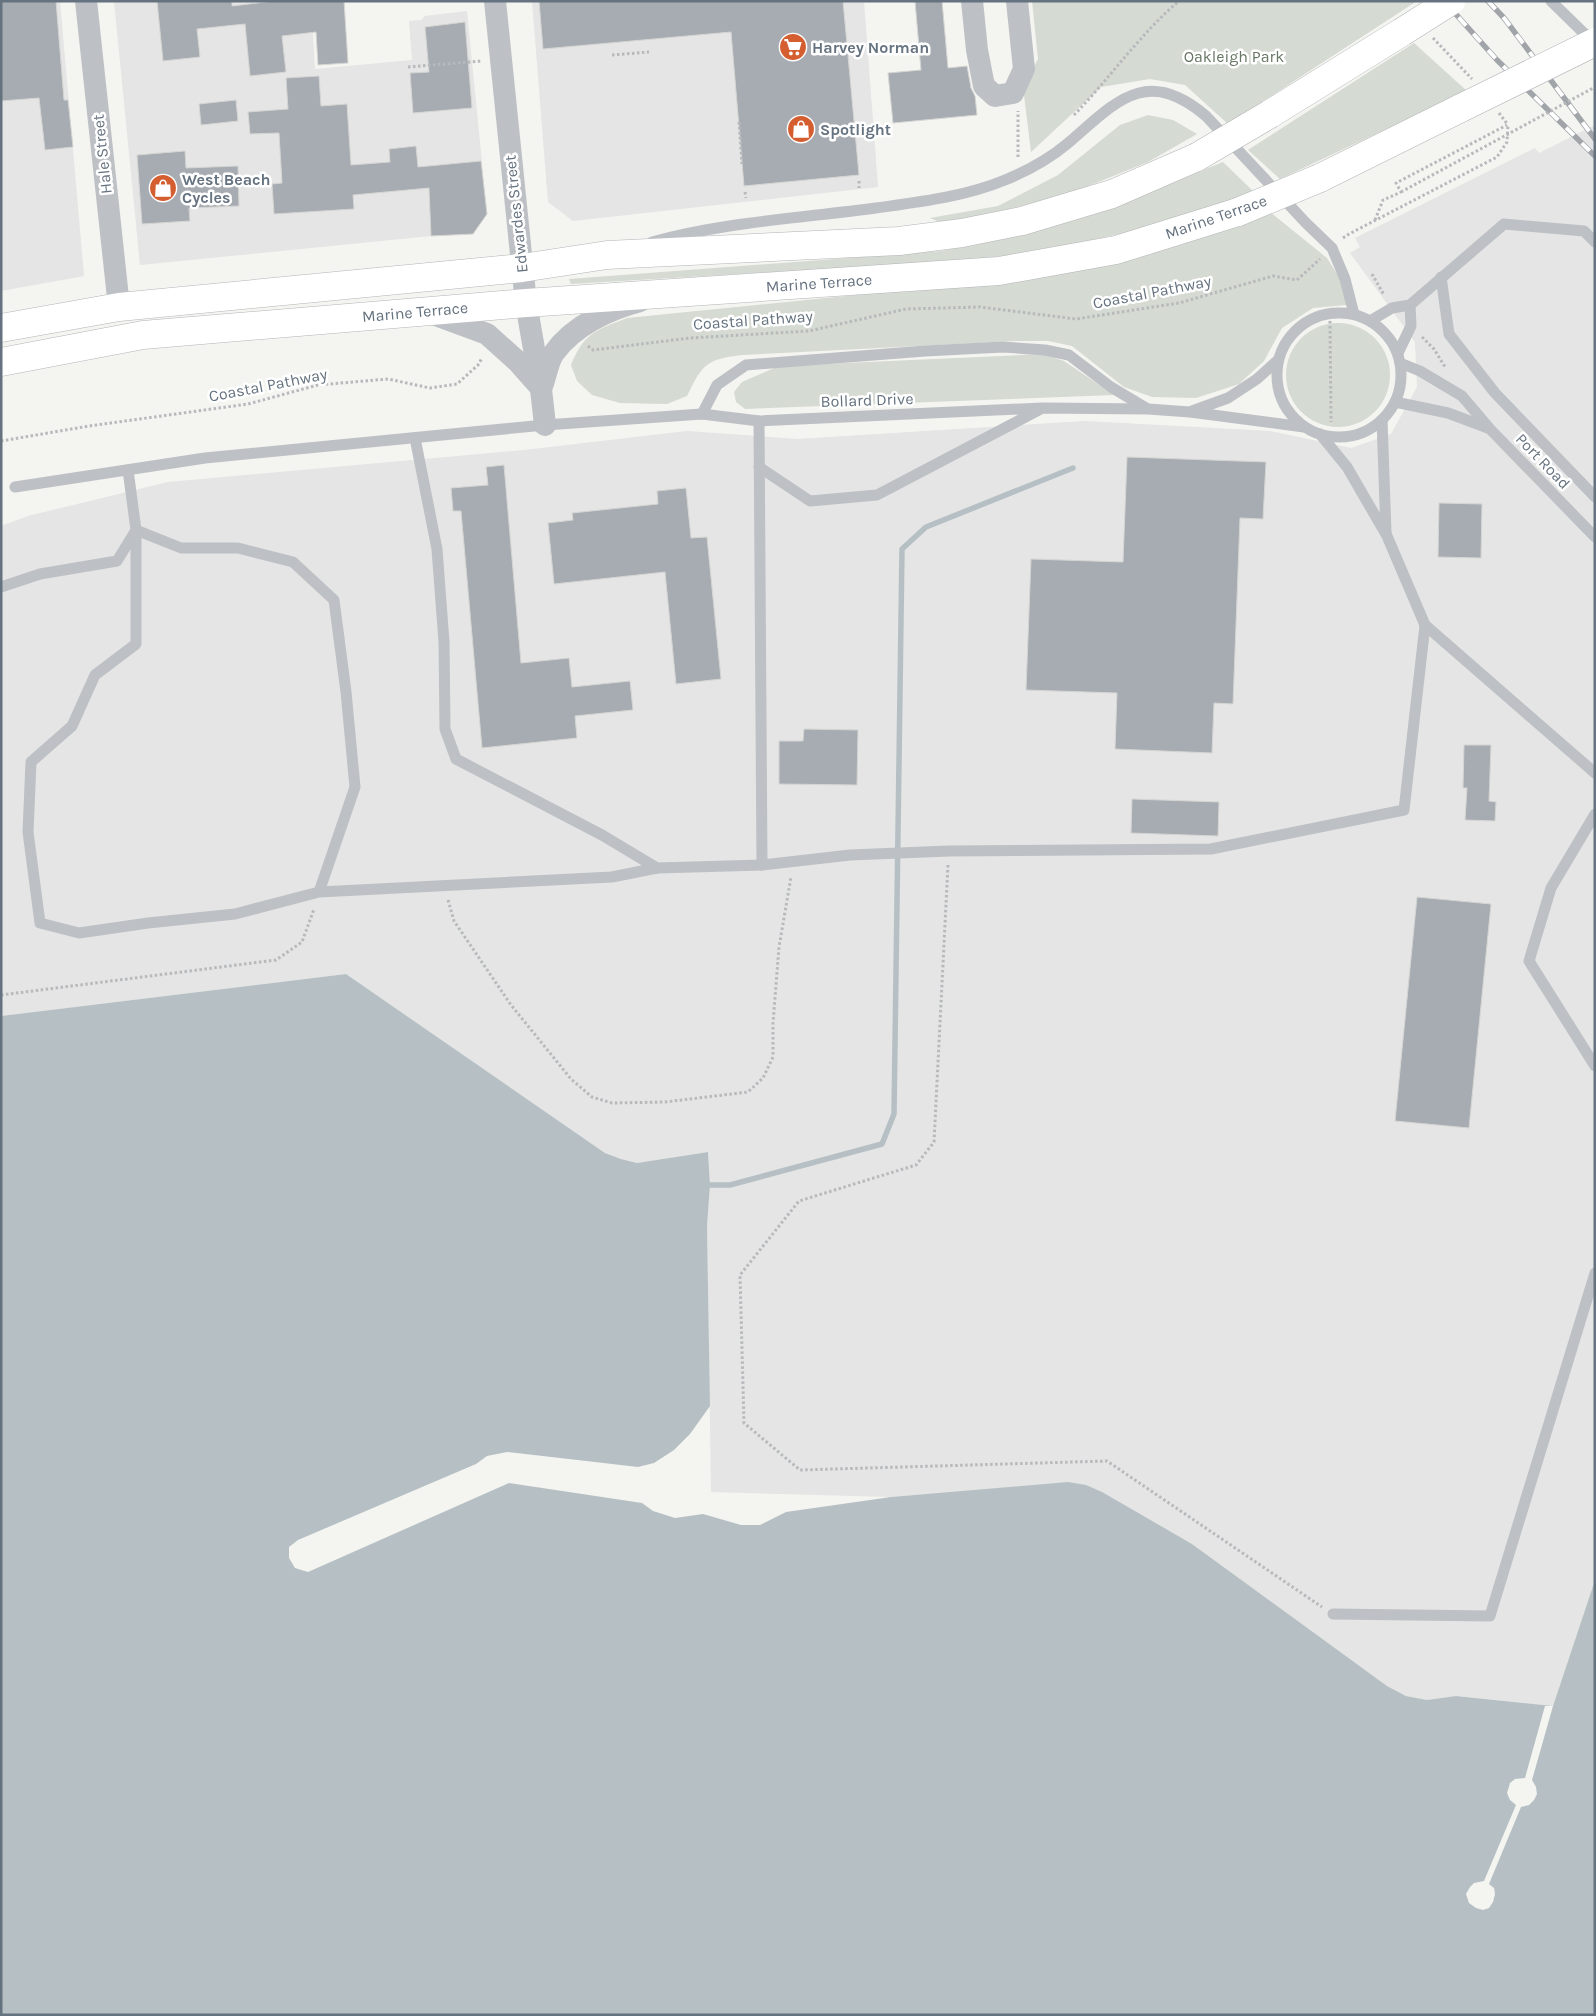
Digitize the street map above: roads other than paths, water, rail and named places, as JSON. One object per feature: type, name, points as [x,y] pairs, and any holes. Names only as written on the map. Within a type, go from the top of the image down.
[{"type":"highway","name":"Marine Terrace","points":[[1,328],[119,307],[522,268],[607,255],[899,241],[962,233],[1022,221],[1112,194],[1197,157],[1270,114],[1450,1]]},
{"type":"highway","name":"Marine Terrace","points":[[1,362],[143,335],[526,303],[998,271],[1116,250],[1238,212],[1320,178],[1595,43]]},
{"type":"street","name":"Hale Street","points":[[86,1],[119,307]]},
{"type":"street","name":"Edwardes Street","points":[[495,1],[526,303],[541,389],[545,425]]},
{"type":"street","points":[[972,1],[977,50],[984,86],[995,96],[1013,93],[1024,69],[1017,1]]},
{"type":"street","points":[[541,389],[553,354],[571,333],[620,306],[668,293]]},
{"type":"street","points":[[424,311],[473,328],[494,339],[518,361],[541,389]]},
{"type":"lane","points":[[1551,1],[1595,43]]},
{"type":"lane","points":[[607,255],[670,238],[747,222],[922,202],[974,191],[1018,174],[1051,156],[1119,100],[1145,92],[1164,93],[1183,100],[1206,116],[1306,223],[1332,248],[1345,279],[1354,314]]},
{"type":"lane","points":[[1370,321],[1392,308],[1410,305],[1504,224],[1584,231],[1595,242]]},
{"type":"lane","points":[[1441,277],[1449,334],[1495,393],[1595,497]]},
{"type":"lane","points":[[1399,358],[1411,326],[1410,305]]},
{"type":"lane","points":[[1334,312],[1354,314],[1370,321],[1387,335],[1399,358],[1401,383],[1395,402],[1382,420],[1369,429],[1354,435],[1337,437],[1320,434],[1304,427],[1291,415],[1282,400],[1276,379],[1278,360],[1285,342],[1298,327],[1315,317],[1334,312]]},
{"type":"lane","points":[[702,414],[718,385],[746,366],[925,351],[1003,347],[1045,350],[1069,355],[1111,387],[1148,409]]},
{"type":"lane","name":"Port Road","points":[[1399,358],[1462,396],[1490,429],[1595,536]]},
{"type":"lane","name":"Bollard Drive","points":[[1190,412],[1228,398],[1257,379],[1278,360]]},
{"type":"lane","name":"Port Road","points":[[1395,402],[1448,413],[1490,429]]},
{"type":"lane","points":[[759,467],[810,501],[877,495],[1042,408]]},
{"type":"lane","name":"Bollard Drive","points":[[15,487],[205,458],[545,425],[702,414],[759,420],[1042,408],[1148,409],[1190,412],[1304,427]]},
{"type":"lane","points":[[759,420],[762,864]]},
{"type":"lane","points":[[1382,420],[1387,536]]},
{"type":"lane","points":[[1320,434],[1347,467],[1387,536],[1426,626],[1595,773]]},
{"type":"lane","points":[[415,438],[436,549],[444,642],[445,729],[456,759],[602,835],[657,868]]},
{"type":"lane","points":[[128,470],[136,530],[136,644],[95,674],[72,726],[31,762],[28,832],[40,923],[79,933],[148,923],[235,914],[319,892],[612,877],[657,868],[762,864],[850,856],[949,851],[1211,849],[1404,810],[1426,626]]},
{"type":"lane","points":[[1,587],[40,574],[116,562],[136,530]]},
{"type":"lane","points":[[136,530],[181,548],[238,548],[293,562],[334,600],[346,692],[355,788],[319,892]]},
{"type":"lane","points":[[1595,814],[1551,888],[1529,961],[1595,1066]]},
{"type":"lane","points":[[1332,1614],[1490,1616],[1595,1273]]},
{"type":"waterway","points":[[710,1185],[730,1185],[882,1144],[894,1114],[902,549],[926,527],[1073,468]]},
{"type":"railway","points":[[1444,1],[1497,60],[1595,156]]},
{"type":"railway","points":[[1488,1],[1504,18],[1595,139]]},
{"type":"place","name":"Harvey Norman","points":[[793,47]]},
{"type":"place","name":"Spotlight","points":[[801,129]]},
{"type":"place","name":"West Beach Cycles","points":[[163,188]]},
{"type":"park label","name":"Oakleigh Park","points":[[1234,56]]}]
